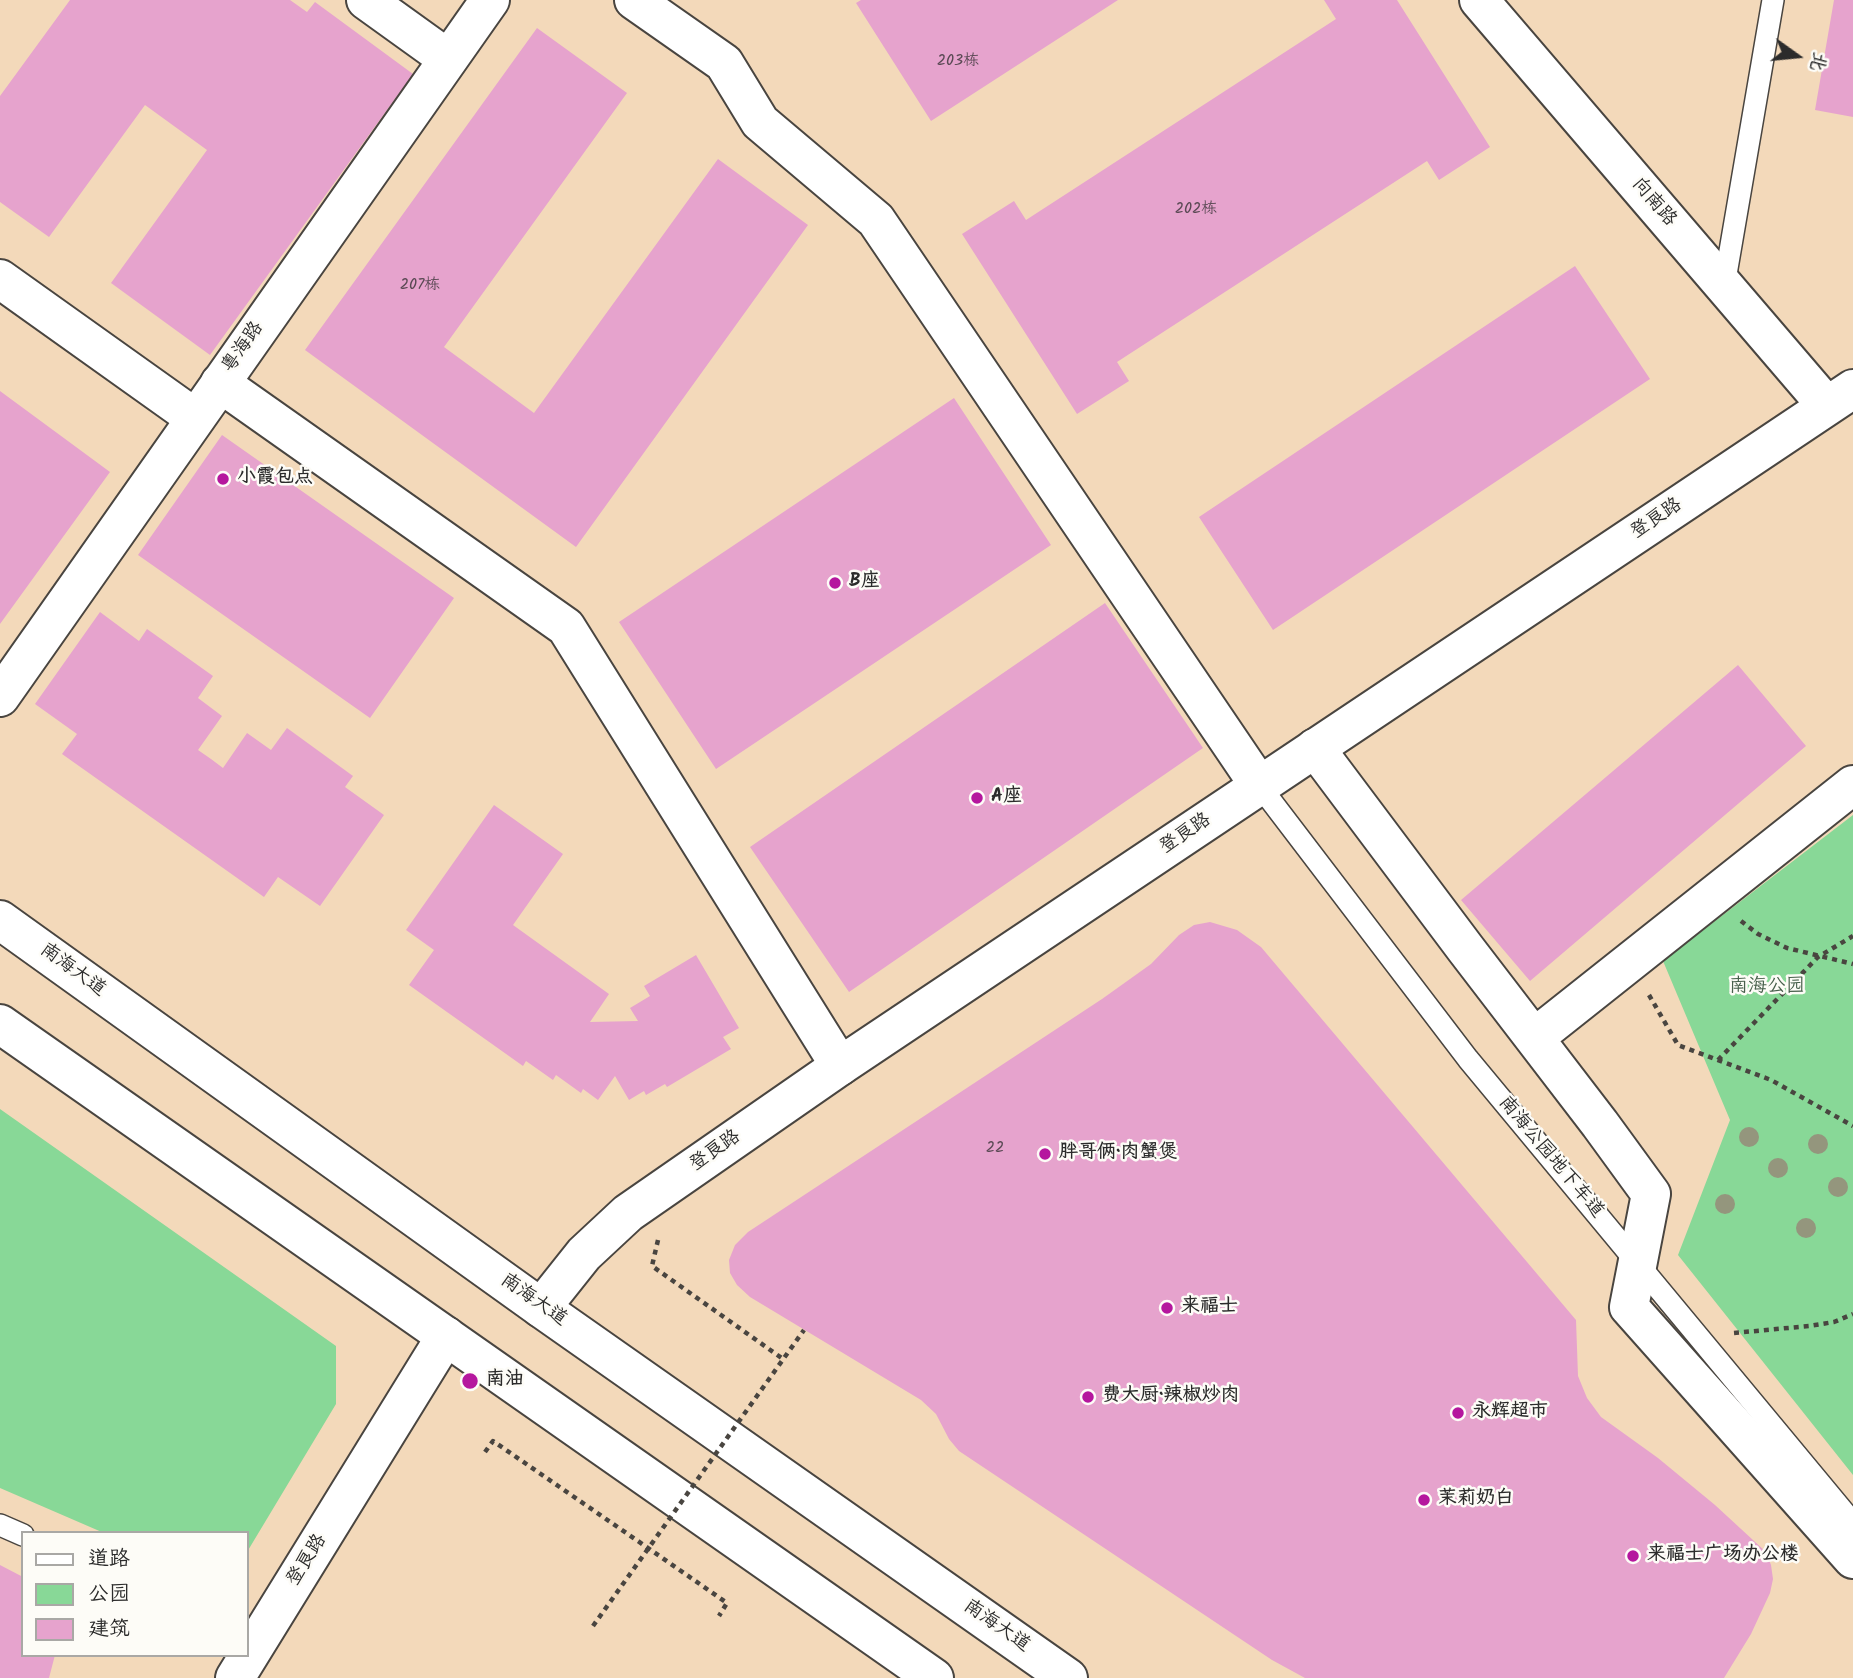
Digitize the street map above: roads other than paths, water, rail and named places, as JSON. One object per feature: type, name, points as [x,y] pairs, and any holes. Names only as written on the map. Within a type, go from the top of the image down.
[{"type":"street","points":[[366,0],[448,59]]},
{"type":"street","name":"粤海路","points":[[0,697],[490,0]]},
{"type":"street","points":[[635,0],[724,63],[760,122],[876,220],[1259,785]]},
{"type":"street","name":"向南路","points":[[1479,0],[1724,286],[1840,398]]},
{"type":"street","points":[[0,279],[195,418]]},
{"type":"street","points":[[220,383],[566,627],[840,1066]]},
{"type":"street","name":"登良路","points":[[541,1308],[584,1254],[628,1213],[840,1066],[1840,398]]},
{"type":"street","points":[[1315,748],[1651,1194],[1629,1307],[1853,1559]]},
{"type":"street","points":[[1534,1038],[1853,785]]},
{"type":"street","name":"南海大道","points":[[0,920],[541,1308],[1068,1678]]},
{"type":"street","points":[[0,1024],[934,1678]]},
{"type":"street","name":"登良路","points":[[253,1637],[446,1336]]},
{"type":"street","name":"登良路","points":[[235,1678],[244,1657]]},
{"type":"lane","points":[[1724,286],[1773,0]]},
{"type":"lane","name":"南海公园地下车道","points":[[1259,785],[1468,1059],[1853,1523]]},
{"type":"lane","points":[[0,1524],[21,1534]]},
{"type":"place","name":"小霞包点","points":[[223,479]]},
{"type":"place","name":"B座","points":[[835,583]]},
{"type":"place","name":"A座","points":[[977,798]]},
{"type":"place","name":"胖哥俩·肉蟹煲","points":[[1045,1154]]},
{"type":"place","name":"来福士","points":[[1167,1308]]},
{"type":"place","name":"南油","points":[[470,1381]]},
{"type":"place","name":"费大厨·辣椒炒肉","points":[[1088,1397]]},
{"type":"place","name":"永辉超市","points":[[1458,1413]]},
{"type":"place","name":"茉莉奶白","points":[[1424,1500]]},
{"type":"place","name":"来福士广场办公楼","points":[[1633,1556]]},
{"type":"park label","name":"南海公园","points":[[1767,988]]}]
